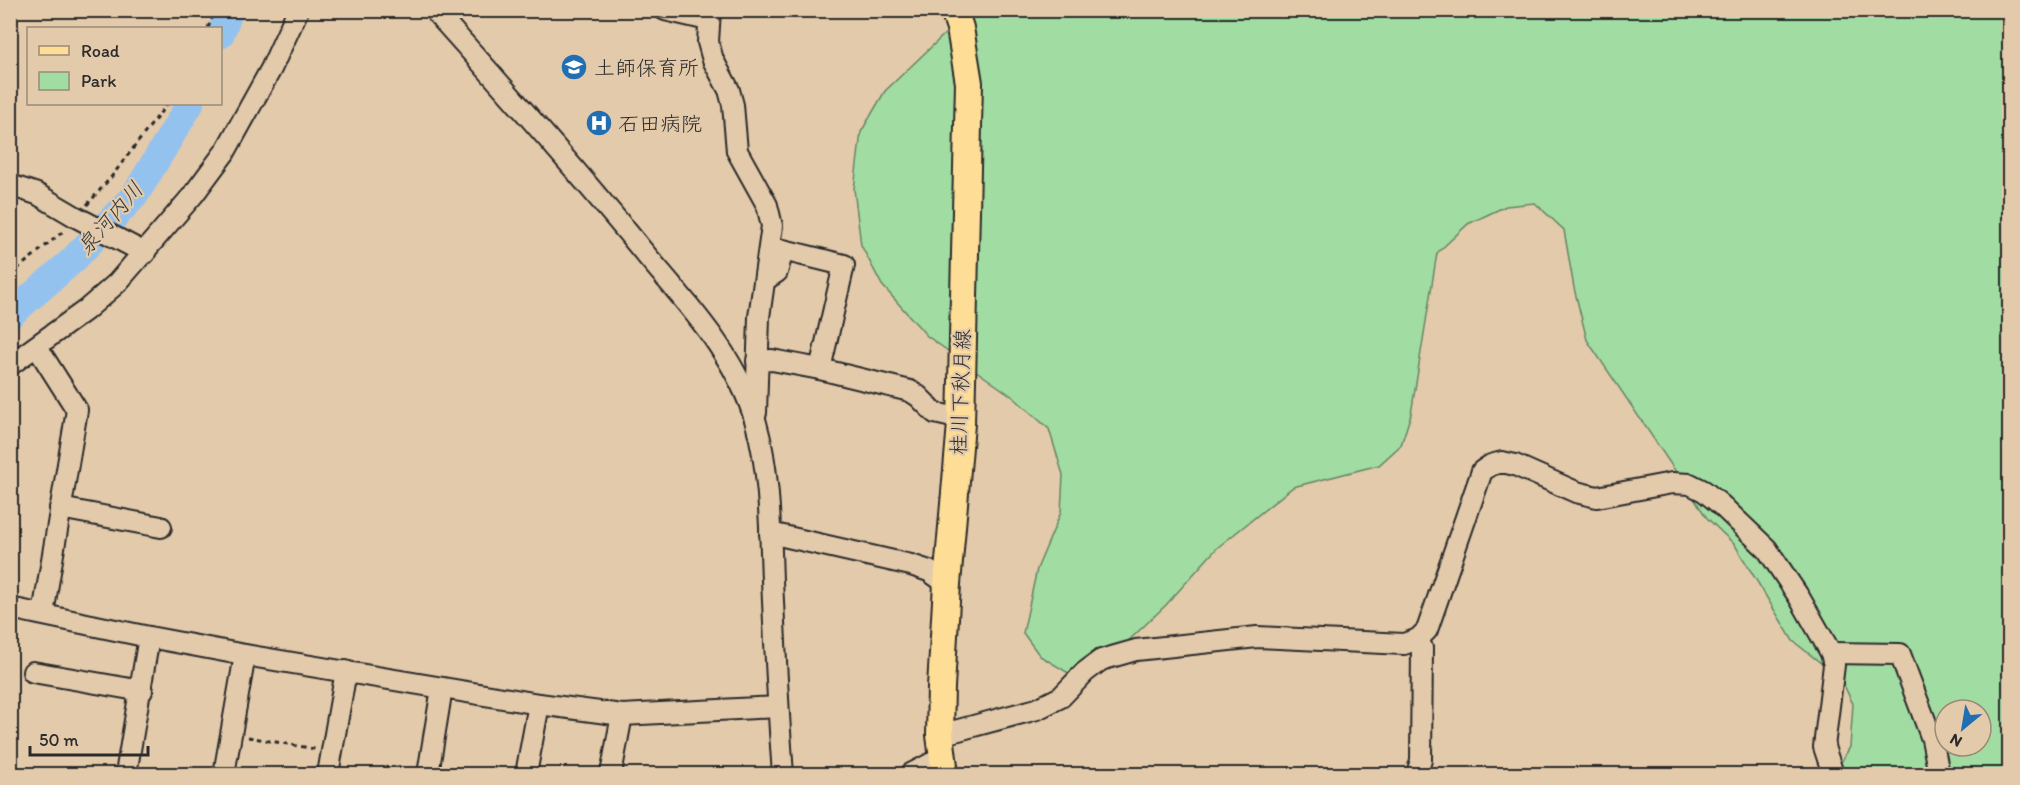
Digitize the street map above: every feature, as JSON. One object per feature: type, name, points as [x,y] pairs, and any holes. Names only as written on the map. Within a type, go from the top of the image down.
[{"type":"main road","name":"桂川下秋月線","points":[[942,756],[946,584],[961,419],[969,83],[960,28],[954,10]]},
{"type":"street","points":[[10,365],[86,310],[117,283],[140,250],[193,195],[225,152],[272,69],[298,10]]},
{"type":"street","points":[[434,10],[558,149],[711,333],[730,362],[756,422],[765,469],[783,774]]},
{"type":"street","points":[[665,10],[709,15],[708,42],[713,60],[729,90],[733,105],[737,151],[767,205],[772,226],[759,317],[756,422]]},
{"type":"street","points":[[10,185],[37,194],[79,219],[140,250]]},
{"type":"street","points":[[764,282],[777,273],[783,250],[844,265],[820,369]]},
{"type":"street","points":[[37,347],[77,410],[43,614]]},
{"type":"street","points":[[758,361],[772,360],[820,369],[910,391],[935,413],[961,419]]},
{"type":"street","points":[[911,774],[942,756],[1061,697],[1085,672],[1101,660],[1136,650],[1257,637],[1404,644],[1418,639],[1426,630],[1482,471],[1502,462],[1515,465],[1576,492],[1597,497],[1672,483],[1690,484],[1704,491],[1720,504],[1767,549],[1799,597],[1831,654],[1834,664],[1824,747],[1833,774]]},
{"type":"street","points":[[60,508],[161,527]]},
{"type":"street","points":[[770,533],[911,565],[929,571],[946,584]]},
{"type":"street","points":[[10,608],[245,655],[539,704],[622,715],[778,707]]},
{"type":"street","points":[[126,774],[142,691],[149,637]]},
{"type":"street","points":[[1417,774],[1421,760],[1422,648],[1418,639]]},
{"type":"street","points":[[1831,654],[1900,654],[1932,740],[1939,774]]},
{"type":"street","points":[[224,774],[245,655]]},
{"type":"street","points":[[327,774],[346,671]]},
{"type":"street","points":[[33,672],[142,691]]},
{"type":"street","points":[[428,774],[442,688]]},
{"type":"street","points":[[526,774],[539,704]]},
{"type":"street","points":[[611,774],[622,715]]},
{"type":"path","points":[[208,27],[215,10]]},
{"type":"path","points":[[10,275],[79,219],[165,105]]},
{"type":"path","points":[[231,734],[331,752]]},
{"type":"green space","points":[[969,11],[2009,11],[2009,774],[1834,774],[1850,747],[1853,704],[1841,679],[1793,641],[1735,545],[1707,518],[1587,340],[1574,288],[1564,230],[1535,203],[1506,206],[1468,224],[1437,253],[1411,414],[1401,445],[1379,465],[1293,487],[1217,548],[1166,605],[1102,666],[1070,674],[1040,656],[1023,633],[1037,569],[1061,512],[1063,475],[1049,429],[1013,397],[927,336],[882,285],[861,245],[854,189],[861,132],[885,91]]},
{"type":"waterway","name":"泉河内川","points":[[222,30],[230,10]]},
{"type":"waterway","name":"泉河内川","points":[[10,315],[73,260],[135,195],[189,105]]},
{"type":"place","name":"土師保育所","points":[[574,67]]},
{"type":"place","name":"石田病院","points":[[599,123]]}]
